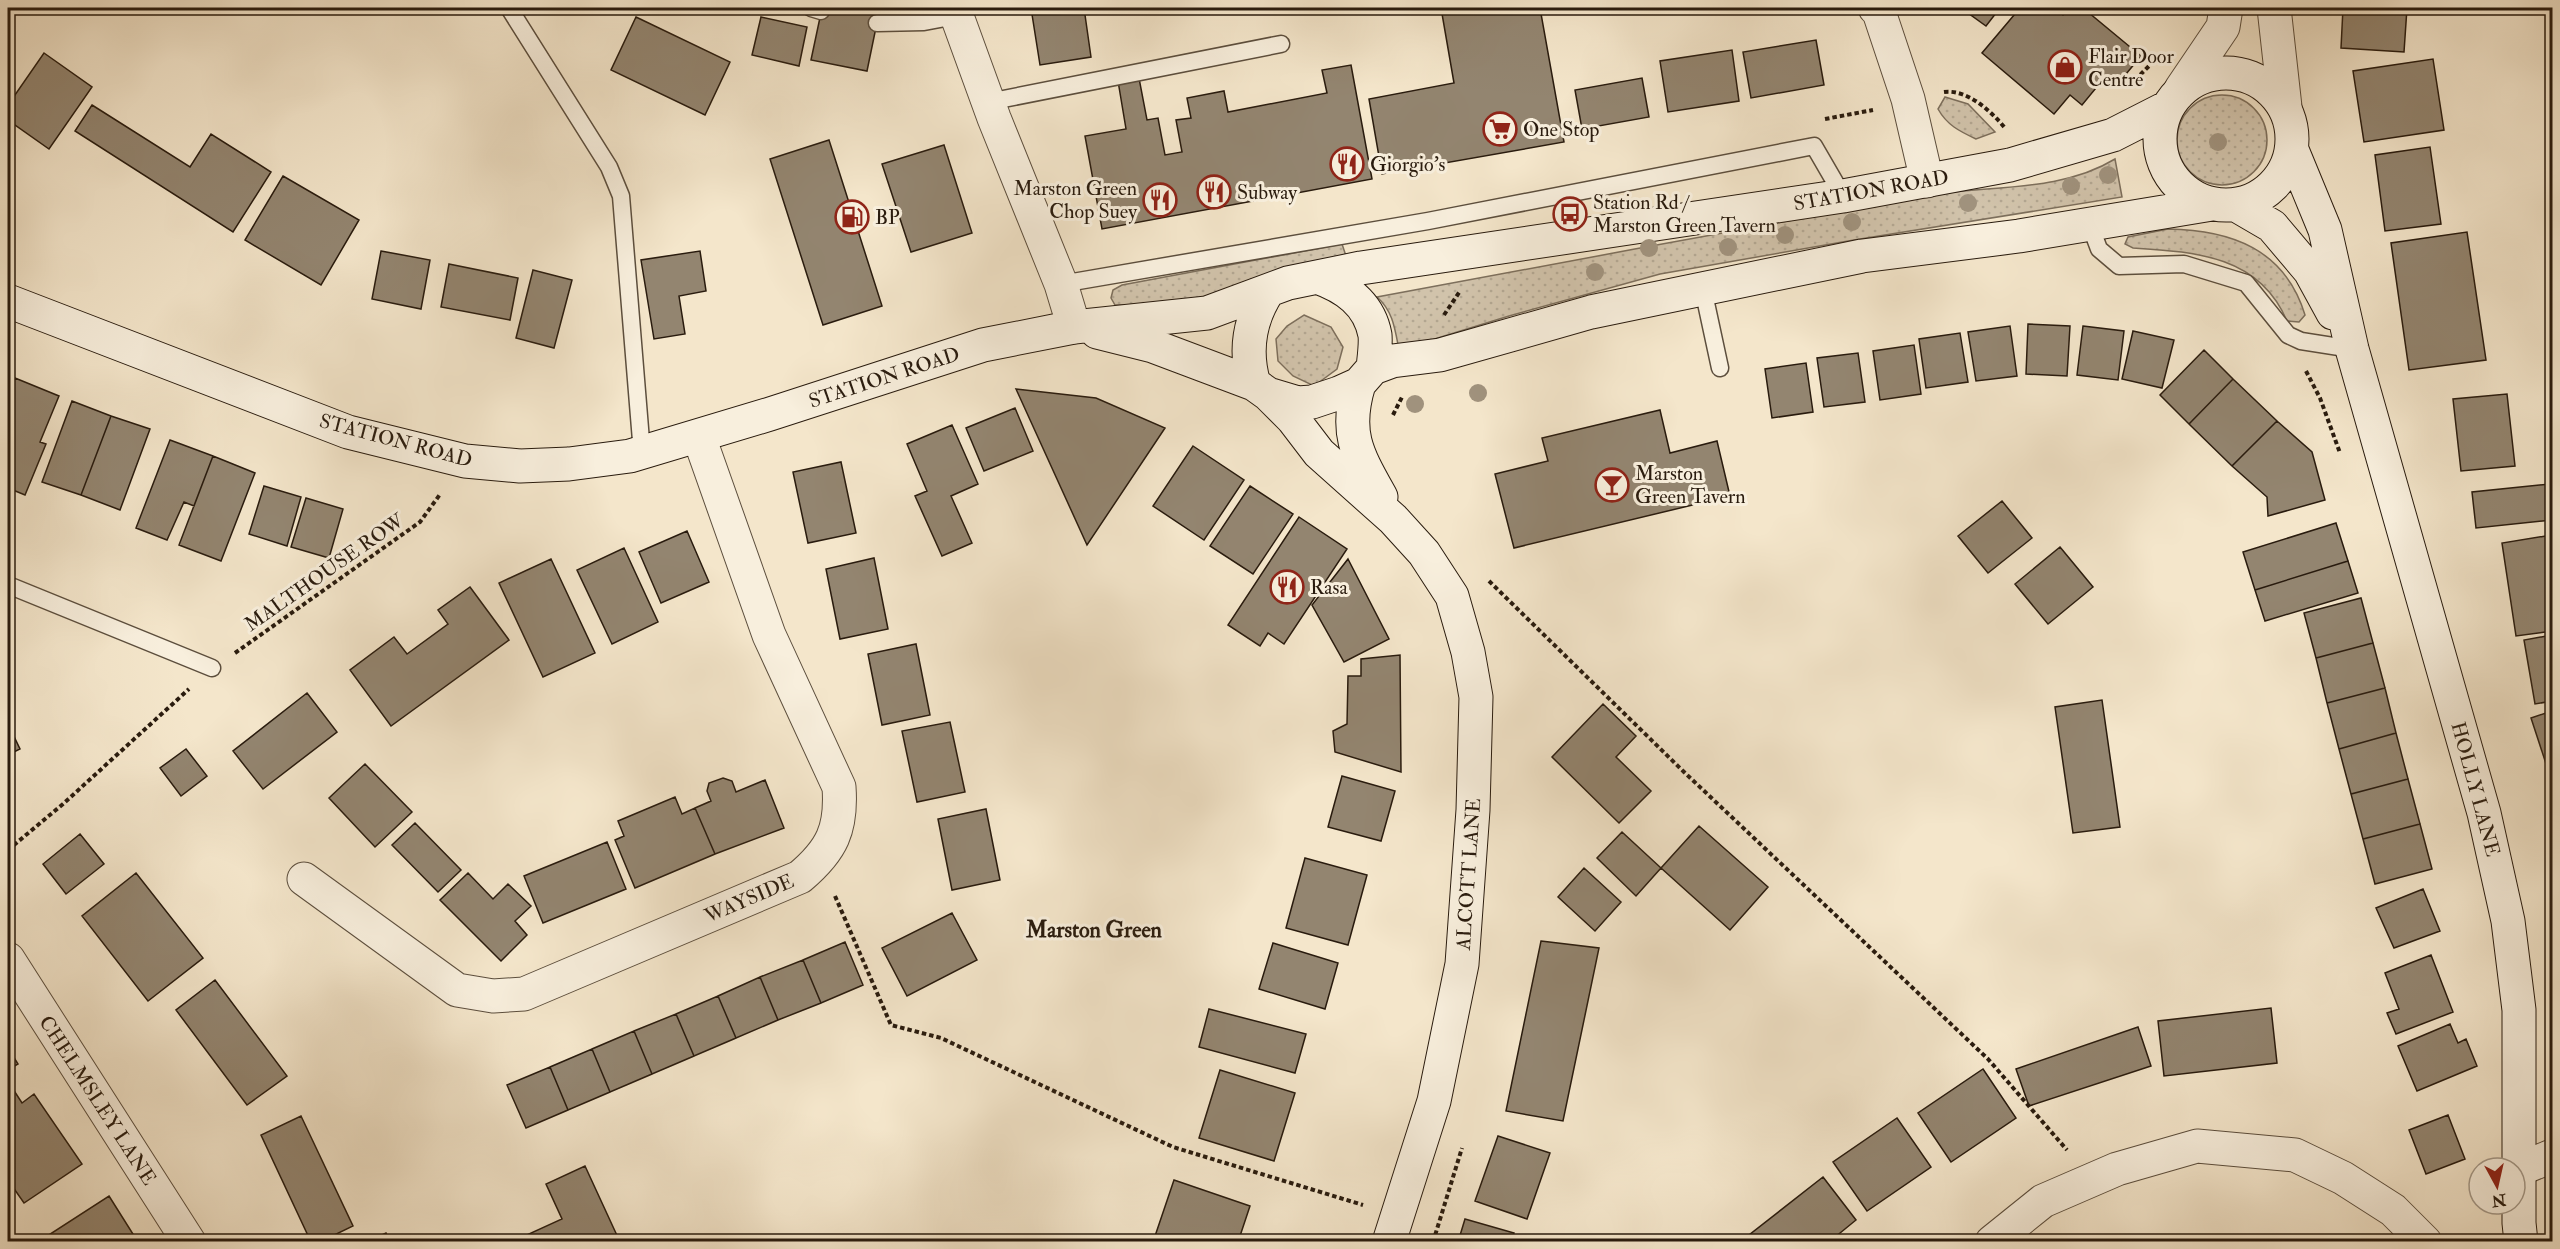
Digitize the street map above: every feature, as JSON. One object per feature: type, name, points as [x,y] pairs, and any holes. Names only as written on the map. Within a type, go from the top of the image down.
[{"type":"street","points":[[1875,8],[1879,12],[1908,99],[1927,181]]},
{"type":"street","points":[[2173,98],[2223,27],[2226,8]]},
{"type":"street","points":[[2274,8],[2285,107]]},
{"type":"street","points":[[955,12],[988,102],[1061,284],[1074,327]]},
{"type":"street","name":"HOLLY LANE","points":[[2224,205],[2267,192],[2282,176],[2292,150],[2292,129],[2285,107],[2277,96],[2260,81],[2240,74],[2217,72],[2201,76],[2173,98],[2158,136],[2160,152],[2168,174],[2190,196],[2224,205],[2272,226],[2310,271],[2352,350]]},
{"type":"street","name":"STATION ROAD","points":[[8,301],[348,432],[465,461],[520,466],[569,464],[630,456],[699,437],[983,345],[1074,327],[1207,313],[1288,283],[1419,259],[1843,196],[2010,165],[2113,135],[2173,98]]},
{"type":"street","name":"HOLLY LANE","points":[[2292,150],[2325,230],[2352,350],[2484,813],[2508,921],[2519,1010],[2520,1156]]},
{"type":"street","name":"STATION ROAD","points":[[1074,327],[1153,346],[1298,403],[1312,402],[1392,361],[1440,355],[1591,312],[1862,256],[2224,205]]},
{"type":"street","points":[[1317,277],[1337,284],[1359,300],[1375,335],[1366,376],[1354,400],[1351,427],[1358,456],[1393,519]]},
{"type":"street","points":[[1268,291],[1257,308],[1251,327],[1249,365],[1261,389],[1293,419],[1319,453],[1393,519]]},
{"type":"street","name":"WAYSIDE","points":[[304,879],[457,990],[494,996],[524,994],[800,877],[820,860],[832,842],[841,813],[839,788],[769,635],[699,437]]},
{"type":"street","name":"ALCOTT LANE","points":[[1393,519],[1424,554],[1452,596],[1468,652],[1476,697],[1473,810],[1462,964],[1434,1101],[1394,1229]]},
{"type":"street","name":"CHELMSLEY LANE","points":[[8,959],[189,1242]]},
{"type":"street","points":[[1992,1242],[2043,1202],[2117,1169],[2197,1146],[2295,1155],[2343,1178],[2393,1210],[2425,1242]]},
{"type":"street","points":[[2527,1166],[2553,1156]]},
{"type":"street","name":"HOLLY LANE","points":[[2521,1216],[2521,1242]]},
{"type":"lane","points":[[509,8],[609,167],[621,196],[642,453]]},
{"type":"lane","points":[[877,23],[924,22],[955,12]]},
{"type":"lane","points":[[988,102],[1281,44]]},
{"type":"lane","points":[[1061,284],[1428,221],[1814,146],[1843,196]]},
{"type":"lane","points":[[2090,225],[2099,249],[2119,266],[2184,264],[2246,283],[2288,335],[2301,341],[2352,350]]},
{"type":"lane","points":[[1703,289],[1720,368]]},
{"type":"lane","points":[[8,585],[212,668]]},
{"type":"path","points":[[2128,87],[2151,63]]},
{"type":"path","points":[[2301,362],[2320,398],[2343,461]]},
{"type":"path","points":[[1388,424],[1403,396]]},
{"type":"path","name":"MALTHOUSE ROW","points":[[212,668],[420,522],[465,461]]},
{"type":"path","points":[[1488,581],[1988,1059],[2092,1180]]},
{"type":"path","points":[[8,850],[63,804],[174,703]]},
{"type":"path","points":[[820,860],[891,1024],[941,1038],[1173,1147],[1394,1229]]},
{"type":"path","points":[[1433,1242],[1462,1145]]},
{"type":"shaded area","points":[[2222,95],[2239,98],[2254,108],[2264,123],[2267,140],[2264,157],[2254,172],[2239,182],[2222,185],[2205,182],[2190,172],[2180,157],[2177,140],[2180,123],[2190,108],[2205,98]]},
{"type":"shaded area","points":[[1945,97],[1968,104],[1995,132],[1976,139],[1954,127],[1938,109]]},
{"type":"shaded area","points":[[2115,159],[2122,197],[1660,274],[1509,316],[1399,350],[1390,314],[1377,297],[1930,195],[2049,182],[2094,170]]},
{"type":"shaded area","points":[[2168,229],[2213,234],[2234,239],[2253,248],[2269,259],[2284,274],[2296,292],[2305,315],[2299,322],[2287,321],[2275,299],[2260,282],[2223,261],[2202,255],[2133,248],[2125,244],[2128,237]]},
{"type":"shaded area","points":[[1342,244],[1347,259],[1226,297],[1152,305],[1115,305],[1111,298],[1113,290],[1122,285]]},
{"type":"shaded area","points":[[1304,315],[1331,327],[1343,347],[1337,369],[1314,386],[1293,376],[1278,361],[1276,339],[1287,326]]},
{"type":"building","points":[[822,8],[880,8],[867,71],[811,60]]},
{"type":"building","points":[[1031,8],[1084,8],[1091,57],[1040,65]]},
{"type":"building","points":[[1441,8],[1540,8],[1564,142],[1382,174],[1369,99],[1454,83]]},
{"type":"building","points":[[1961,8],[2000,8],[1986,26]]},
{"type":"building","name":"Flair Door Centre","points":[[2020,8],[2054,8],[2063,15],[2069,8],[2083,8],[2141,56],[2116,86],[2105,77],[2082,105],[2070,95],[2054,114],[1982,53]]},
{"type":"building","points":[[2343,8],[2407,8],[2404,52],[2341,48]]},
{"type":"building","points":[[636,17],[730,62],[705,115],[611,70]]},
{"type":"building","points":[[761,17],[807,27],[799,66],[752,55]]},
{"type":"building","points":[[1816,40],[1824,85],[1751,98],[1743,52]]},
{"type":"building","points":[[1732,50],[1739,101],[1668,112],[1660,61]]},
{"type":"building","points":[[44,53],[92,87],[49,149],[8,120],[8,105]]},
{"type":"building","points":[[2433,59],[2444,130],[2364,142],[2353,71]]},
{"type":"building","points":[[1351,65],[1372,179],[1102,229],[1085,136],[1126,129],[1118,81],[1139,78],[1147,120],[1158,118],[1165,155],[1182,152],[1176,120],[1191,118],[1187,98],[1224,91],[1228,112],[1327,93],[1322,70]]},
{"type":"building","points":[[2552,66],[2552,106],[2550,106]]},
{"type":"building","points":[[1642,78],[1649,117],[1582,129],[1575,90]]},
{"type":"building","points":[[92,105],[190,167],[211,134],[271,172],[233,232],[75,131]]},
{"type":"building","points":[[829,140],[882,306],[823,325],[770,159]]},
{"type":"building","points":[[944,145],[972,233],[911,252],[882,164]]},
{"type":"building","points":[[2430,147],[2441,224],[2385,231],[2375,155]]},
{"type":"building","points":[[283,176],[359,220],[321,285],[245,240]]},
{"type":"building","points":[[2467,232],[2486,360],[2409,370],[2391,243]]},
{"type":"building","points":[[381,251],[430,260],[421,309],[372,299]]},
{"type":"building","points":[[700,251],[706,291],[679,296],[685,334],[654,339],[641,260]]},
{"type":"building","points":[[449,264],[518,278],[510,320],[441,307]]},
{"type":"building","points":[[533,270],[572,280],[554,348],[516,338]]},
{"type":"building","points":[[2028,324],[2070,326],[2067,376],[2026,374]]},
{"type":"building","points":[[2010,326],[2017,376],[1976,381],[1968,332]]},
{"type":"building","points":[[2083,326],[2124,331],[2118,380],[2077,375]]},
{"type":"building","points":[[2133,331],[2174,340],[2162,388],[2122,379]]},
{"type":"building","points":[[1960,333],[1968,382],[1926,388],[1919,339]]},
{"type":"building","points":[[1914,345],[1921,394],[1880,400],[1873,351]]},
{"type":"building","points":[[2204,350],[2233,379],[2189,424],[2160,395]]},
{"type":"building","points":[[1858,353],[1865,402],[1824,407],[1817,358]]},
{"type":"building","points":[[1806,363],[1813,412],[1772,418],[1765,369]]},
{"type":"building","points":[[8,375],[15,378],[8,396]]},
{"type":"building","points":[[15,378],[59,396],[40,442],[46,444],[25,495],[8,488],[10,464],[8,463],[8,396]]},
{"type":"building","points":[[2233,379],[2277,421],[2232,466],[2189,424]]},
{"type":"building","points":[[1016,389],[1096,398],[1165,428],[1087,545]]},
{"type":"building","points":[[2507,394],[2515,466],[2461,471],[2453,399]]},
{"type":"building","points":[[72,401],[111,416],[81,495],[42,482]]},
{"type":"building","points":[[1015,408],[1033,451],[984,471],[966,428]]},
{"type":"building","name":"Marston Green Tavern","points":[[1660,410],[1670,453],[1717,441],[1730,496],[1514,548],[1495,474],[1548,461],[1542,438]]},
{"type":"building","points":[[111,416],[150,429],[120,510],[81,495]]},
{"type":"building","points":[[2277,421],[2312,452],[2325,500],[2268,516],[2267,497],[2232,466]]},
{"type":"building","points":[[952,425],[978,484],[951,496],[972,543],[942,556],[915,496],[927,491],[907,444]]},
{"type":"building","points":[[170,440],[213,456],[194,506],[184,502],[167,540],[136,528]]},
{"type":"building","points":[[1193,446],[1244,480],[1204,540],[1153,506]]},
{"type":"building","points":[[213,456],[255,473],[221,561],[179,545]]},
{"type":"building","points":[[841,462],[856,533],[808,543],[793,472]]},
{"type":"building","points":[[2550,484],[2552,520],[2476,528],[2472,492]]},
{"type":"building","points":[[264,486],[301,497],[287,546],[249,534]]},
{"type":"building","points":[[1250,486],[1293,514],[1253,574],[1210,546]]},
{"type":"building","points":[[306,498],[343,509],[329,558],[291,547]]},
{"type":"building","points":[[2002,501],[2032,538],[1988,573],[1958,536]]},
{"type":"building","name":"Rasa","points":[[1299,517],[1347,549],[1284,644],[1268,633],[1260,646],[1228,625]]},
{"type":"building","points":[[2336,523],[2348,561],[2255,590],[2243,552]]},
{"type":"building","points":[[687,531],[709,582],[661,603],[639,552]]},
{"type":"building","points":[[2552,535],[2552,631],[2516,636],[2502,543]]},
{"type":"building","points":[[2060,547],[2093,587],[2048,624],[2015,584]]},
{"type":"building","points":[[624,548],[658,622],[612,644],[577,570]]},
{"type":"building","points":[[874,558],[888,629],[840,639],[826,569]]},
{"type":"building","points":[[551,559],[595,653],[543,677],[499,583]]},
{"type":"building","points":[[1348,559],[1389,639],[1344,662],[1312,605]]},
{"type":"building","points":[[2348,561],[2358,593],[2265,621],[2255,590]]},
{"type":"building","points":[[470,587],[509,640],[391,726],[350,670],[394,637],[407,654],[448,624],[438,610]]},
{"type":"building","points":[[2361,598],[2373,643],[2316,658],[2304,613]]},
{"type":"building","points":[[2552,635],[2552,701],[2535,704],[2524,640]]},
{"type":"building","points":[[2373,643],[2385,688],[2327,703],[2316,658]]},
{"type":"building","points":[[916,644],[930,715],[882,725],[868,654]]},
{"type":"building","points":[[1400,655],[1401,772],[1335,752],[1333,731],[1347,724],[1348,676],[1361,676],[1361,659]]},
{"type":"building","points":[[2385,688],[2396,733],[2339,749],[2327,703]]},
{"type":"building","points":[[307,693],[337,732],[263,789],[233,751]]},
{"type":"building","points":[[2102,700],[2120,827],[2073,833],[2055,707]]},
{"type":"building","points":[[1603,704],[1636,736],[1616,757],[1651,791],[1619,823],[1552,757]]},
{"type":"building","points":[[2552,711],[2552,782],[2531,718]]},
{"type":"building","points":[[950,722],[965,792],[917,802],[902,731]]},
{"type":"building","points":[[8,724],[20,749],[8,755]]},
{"type":"building","points":[[2396,733],[2408,779],[2351,794],[2339,749]]},
{"type":"building","points":[[186,749],[207,776],[181,796],[160,768]]},
{"type":"building","points":[[365,764],[412,812],[375,847],[329,798]]},
{"type":"building","points":[[1342,776],[1395,791],[1381,841],[1328,827]]},
{"type":"building","points":[[723,778],[732,781],[736,792],[765,780],[784,828],[715,854],[695,808],[711,801],[707,791],[709,783]]},
{"type":"building","points":[[2408,779],[2420,824],[2363,839],[2351,794]]},
{"type":"building","points":[[675,797],[682,814],[695,808],[715,854],[635,888],[615,840],[624,836],[618,821]]},
{"type":"building","points":[[986,809],[1000,880],[952,890],[938,819]]},
{"type":"building","points":[[415,823],[461,870],[438,892],[392,845]]},
{"type":"building","points":[[2420,824],[2432,869],[2375,884],[2363,839]]},
{"type":"building","points":[[1699,826],[1768,887],[1730,930],[1661,868]]},
{"type":"building","points":[[1622,832],[1661,868],[1636,896],[1597,858]]},
{"type":"building","points":[[80,834],[104,864],[66,894],[43,864]]},
{"type":"building","points":[[607,842],[626,889],[543,923],[524,876]]},
{"type":"building","points":[[1305,858],[1367,875],[1348,945],[1286,928]]},
{"type":"building","points":[[1584,868],[1621,902],[1595,931],[1558,897]]},
{"type":"building","points":[[136,873],[203,958],[148,1001],[82,916]]},
{"type":"building","points":[[468,873],[493,899],[508,884],[531,906],[515,921],[527,935],[501,961],[440,900]]},
{"type":"building","points":[[2423,889],[2440,931],[2394,948],[2376,908]]},
{"type":"building","points":[[952,913],[977,960],[907,996],[882,948]]},
{"type":"building","points":[[1541,941],[1599,948],[1563,1121],[1506,1111]]},
{"type":"building","points":[[845,942],[863,985],[821,1003],[803,960]]},
{"type":"building","points":[[1273,943],[1338,963],[1325,1009],[1259,989]]},
{"type":"building","points":[[2431,955],[2453,1012],[2396,1034],[2387,1013],[2399,1009],[2385,973]]},
{"type":"building","points":[[803,960],[821,1003],[778,1020],[760,977]]},
{"type":"building","points":[[760,977],[778,1020],[736,1038],[718,996]]},
{"type":"building","points":[[215,980],[287,1076],[247,1105],[176,1010]]},
{"type":"building","points":[[718,996],[736,1038],[694,1056],[676,1014]]},
{"type":"building","points":[[2271,1008],[2277,1063],[2164,1076],[2158,1021]]},
{"type":"building","points":[[1209,1009],[1306,1034],[1295,1073],[1199,1047]]},
{"type":"building","points":[[676,1014],[694,1056],[652,1074],[634,1031]]},
{"type":"building","points":[[2450,1024],[2458,1043],[2466,1039],[2477,1066],[2417,1091],[2398,1046]]},
{"type":"building","points":[[2138,1027],[2151,1066],[2029,1106],[2016,1069]]},
{"type":"building","points":[[634,1031],[652,1074],[610,1092],[592,1049]]},
{"type":"building","points":[[8,1048],[18,1064],[8,1070]]},
{"type":"building","points":[[592,1049],[610,1092],[568,1110],[550,1067]]},
{"type":"building","points":[[550,1067],[568,1110],[526,1128],[507,1085]]},
{"type":"building","points":[[1983,1069],[2016,1118],[1951,1162],[1918,1113]]},
{"type":"building","points":[[1220,1070],[1295,1093],[1274,1161],[1199,1138]]},
{"type":"building","points":[[11,1086],[22,1103],[34,1094],[82,1164],[24,1203],[8,1180],[8,1088]]},
{"type":"building","points":[[2448,1115],[2465,1159],[2426,1174],[2409,1130]]},
{"type":"building","points":[[301,1116],[353,1226],[320,1242],[311,1242],[261,1135]]},
{"type":"building","points":[[1897,1118],[1931,1167],[1867,1211],[1833,1162]]},
{"type":"building","points":[[1498,1136],[1550,1153],[1527,1219],[1475,1201]]},
{"type":"building","points":[[585,1166],[620,1242],[522,1242],[520,1238],[562,1219],[546,1184]]},
{"type":"building","points":[[1823,1177],[1856,1220],[1829,1242],[1740,1242]]},
{"type":"building","points":[[1174,1180],[1250,1206],[1238,1242],[1153,1242]]},
{"type":"building","points":[[109,1196],[138,1242],[46,1242],[44,1238]]},
{"type":"building","points":[[1465,1219],[1514,1233],[1511,1242],[1458,1242]]},
{"type":"building","points":[[386,1233],[390,1242],[367,1242]]},
{"type":"place","name":"Flair Door Centre","points":[[2065,67]]},
{"type":"place","name":"One Stop","points":[[1500,129]]},
{"type":"place","name":"Giorgio's","points":[[1347,164]]},
{"type":"place","name":"Subway","points":[[1214,192]]},
{"type":"place","name":"Marston Green Chop Suey","points":[[1160,200]]},
{"type":"place","name":"Station Rd / Marston Green Tavern","points":[[1570,214]]},
{"type":"place","name":"BP","points":[[852,217]]},
{"type":"place","name":"Marston Green Tavern","points":[[1612,485]]},
{"type":"place","name":"Rasa","points":[[1287,587]]},
{"type":"district","name":"Marston Green","points":[[1094,929]]}]
